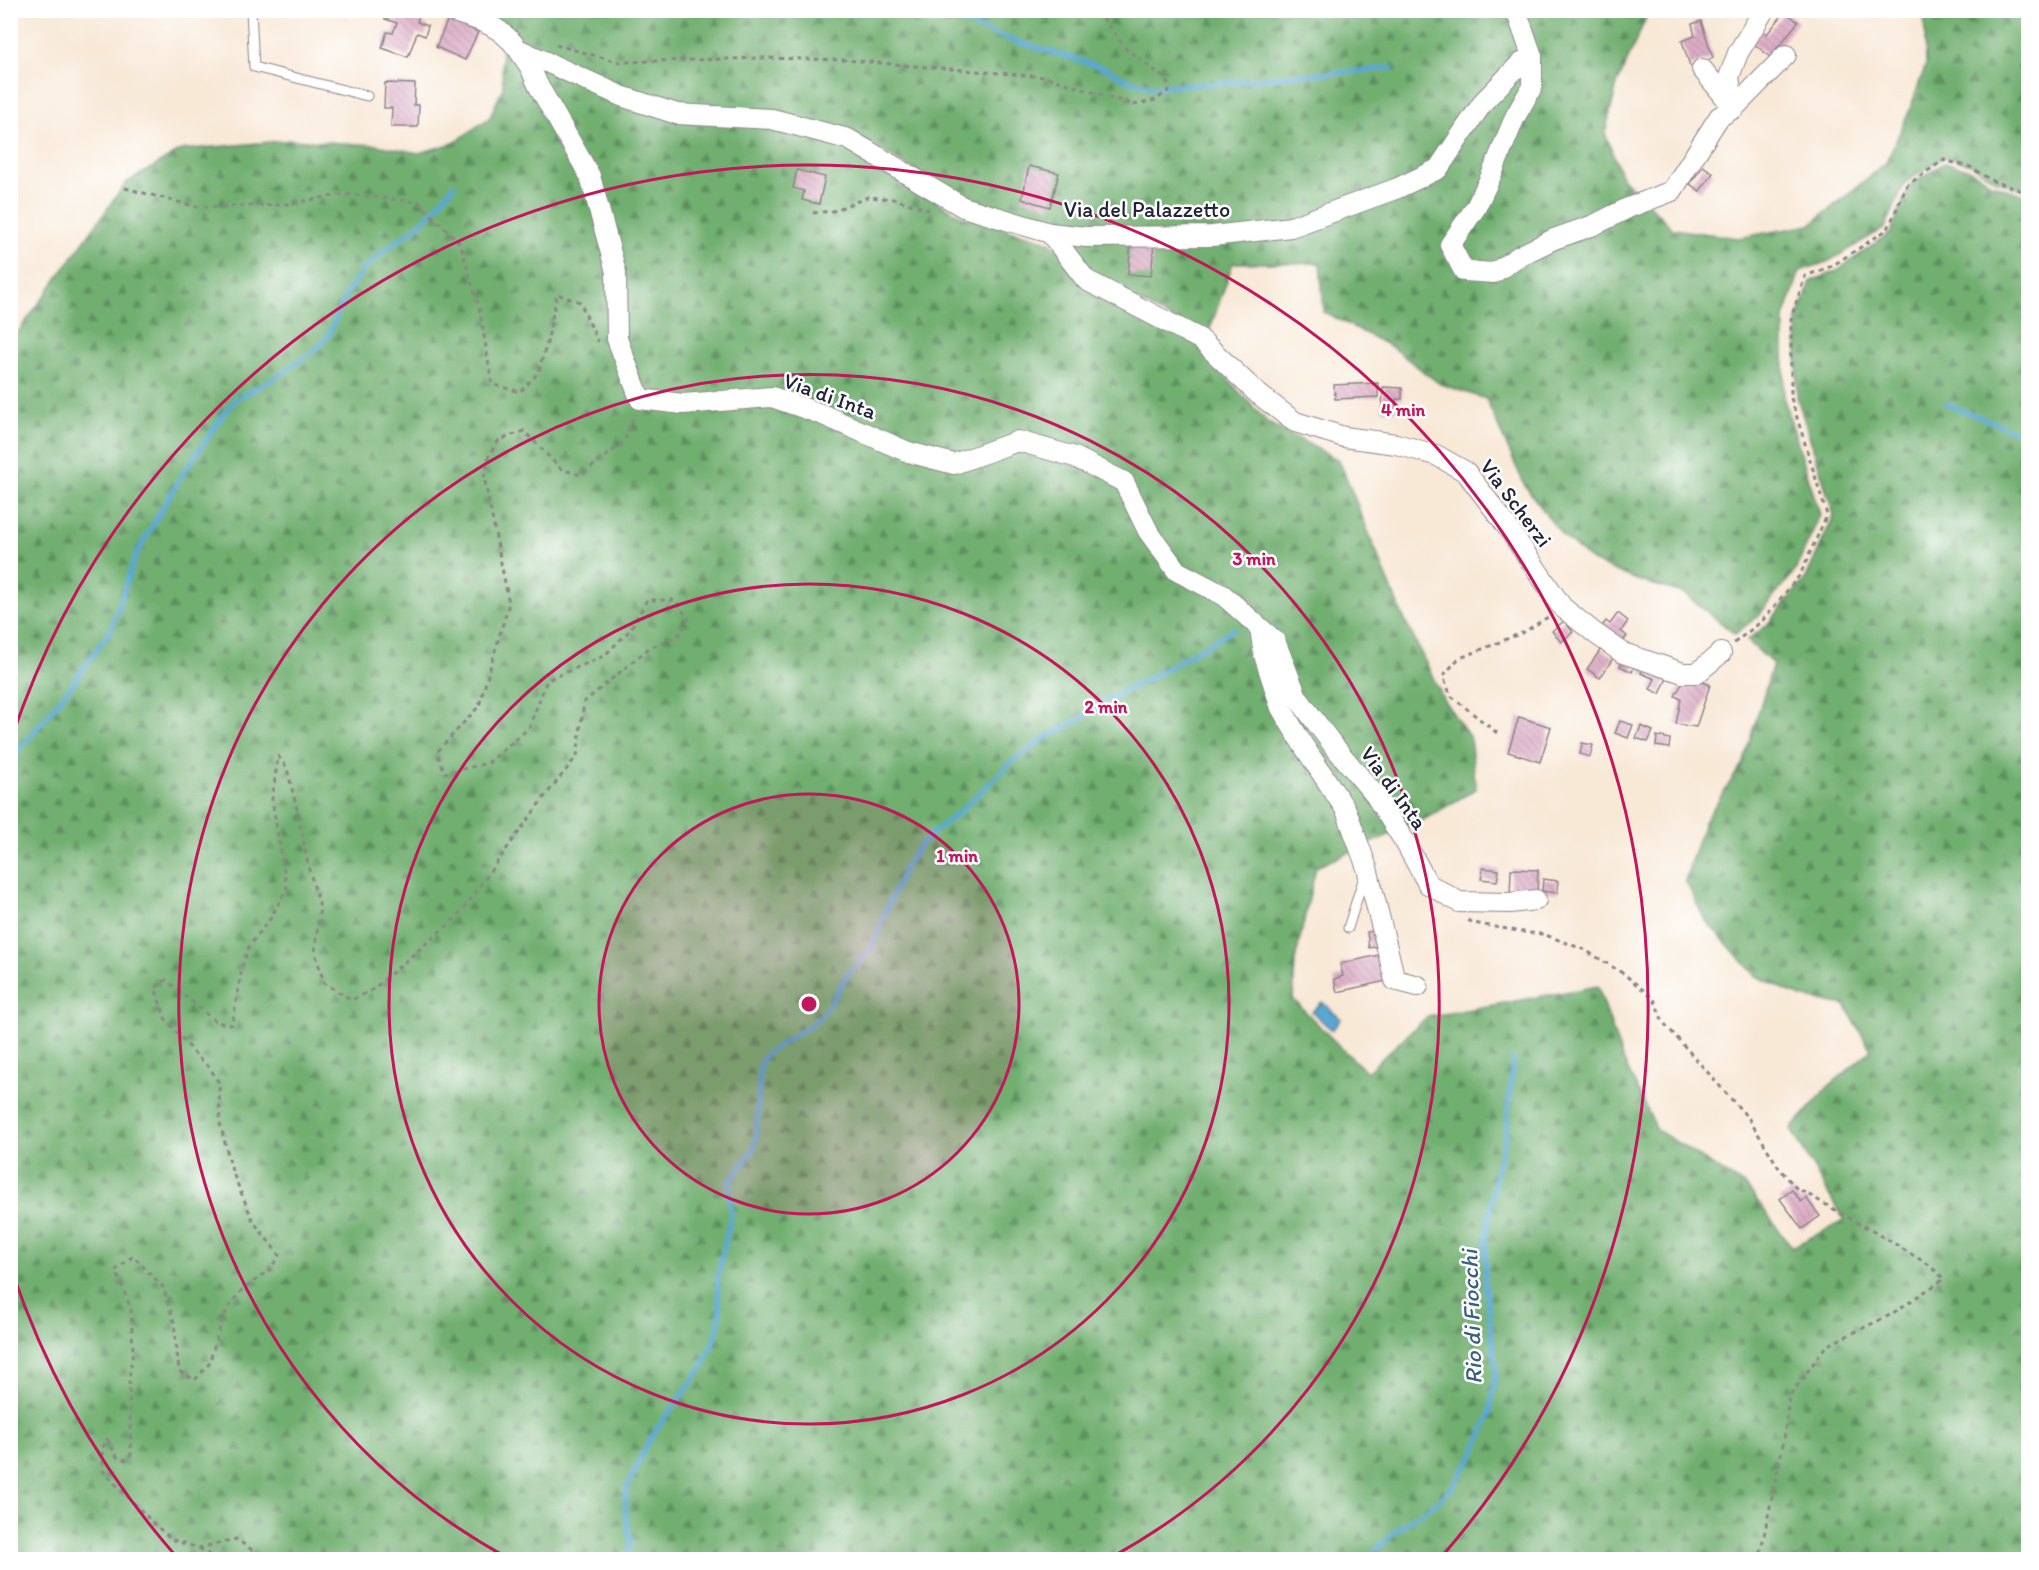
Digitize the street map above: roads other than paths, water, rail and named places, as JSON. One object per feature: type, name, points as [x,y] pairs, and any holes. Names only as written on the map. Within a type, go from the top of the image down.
[{"type":"street","name":"Via del Palazzetto","points":[[446,10],[483,21],[507,35],[518,49],[621,96],[677,114],[772,119],[848,138],[963,207],[1050,232],[1086,237],[1212,236],[1291,227],[1398,188],[1438,169],[1484,101],[1520,64],[1532,56]]},
{"type":"street","points":[[1515,10],[1532,56],[1532,87],[1515,117],[1476,207],[1450,245],[1464,271],[1494,273],[1519,256],[1554,239],[1594,225],[1628,208],[1671,191],[1719,117],[1734,108],[1786,55]]},
{"type":"street","points":[[1734,108],[1729,77],[1738,53],[1764,10]]},
{"type":"street","name":"Via di Inta","points":[[518,49],[590,176],[616,272],[617,339],[640,399],[683,404],[772,398],[821,414],[908,452],[954,464],[1018,441],[1075,457],[1124,482],[1148,531],[1177,571],[1223,595],[1275,641],[1297,697],[1375,795],[1428,884],[1459,902],[1510,903],[1536,900]]},
{"type":"street","points":[[1702,69],[1734,108]]},
{"type":"street","name":"Via Scherzi","points":[[1050,232],[1086,280],[1200,339],[1257,393],[1295,422],[1344,437],[1396,444],[1436,455],[1466,472],[1504,522],[1562,607],[1623,653],[1683,673],[1697,673],[1721,653]]},
{"type":"street","points":[[1260,628],[1264,655],[1281,708],[1346,810],[1367,868],[1395,980],[1418,986]]},
{"type":"lane","points":[[251,10],[254,67],[367,96]]},
{"type":"lane","points":[[1348,928],[1367,868]]},
{"type":"water","points":[[1322,1002],[1341,1019],[1332,1030],[1312,1012]]},
{"type":"waterway","points":[[923,10],[1107,69],[1129,81],[1153,87],[1392,68]]},
{"type":"waterway","points":[[10,762],[74,682],[111,629],[136,555],[179,480],[225,412],[236,399],[272,380],[318,348],[328,336],[347,293],[362,271],[382,252],[418,226],[454,185]]},
{"type":"waterway","points":[[1947,404],[2028,438]]},
{"type":"waterway","points":[[626,1560],[631,1543],[625,1511],[626,1493],[630,1481],[656,1430],[702,1368],[717,1333],[720,1313],[717,1280],[731,1216],[729,1184],[754,1149],[760,1065],[767,1053],[814,1023],[830,1004],[849,972],[871,951],[904,869],[931,834],[957,814],[1013,761],[1044,739],[1082,718],[1108,699],[1152,677],[1234,629]]},
{"type":"waterway","name":"Rio di Fiocchi","points":[[1363,1560],[1397,1530],[1441,1499],[1453,1486],[1473,1456],[1490,1414],[1496,1368],[1485,1282],[1486,1237],[1496,1173],[1506,1134],[1513,1058]]}]
